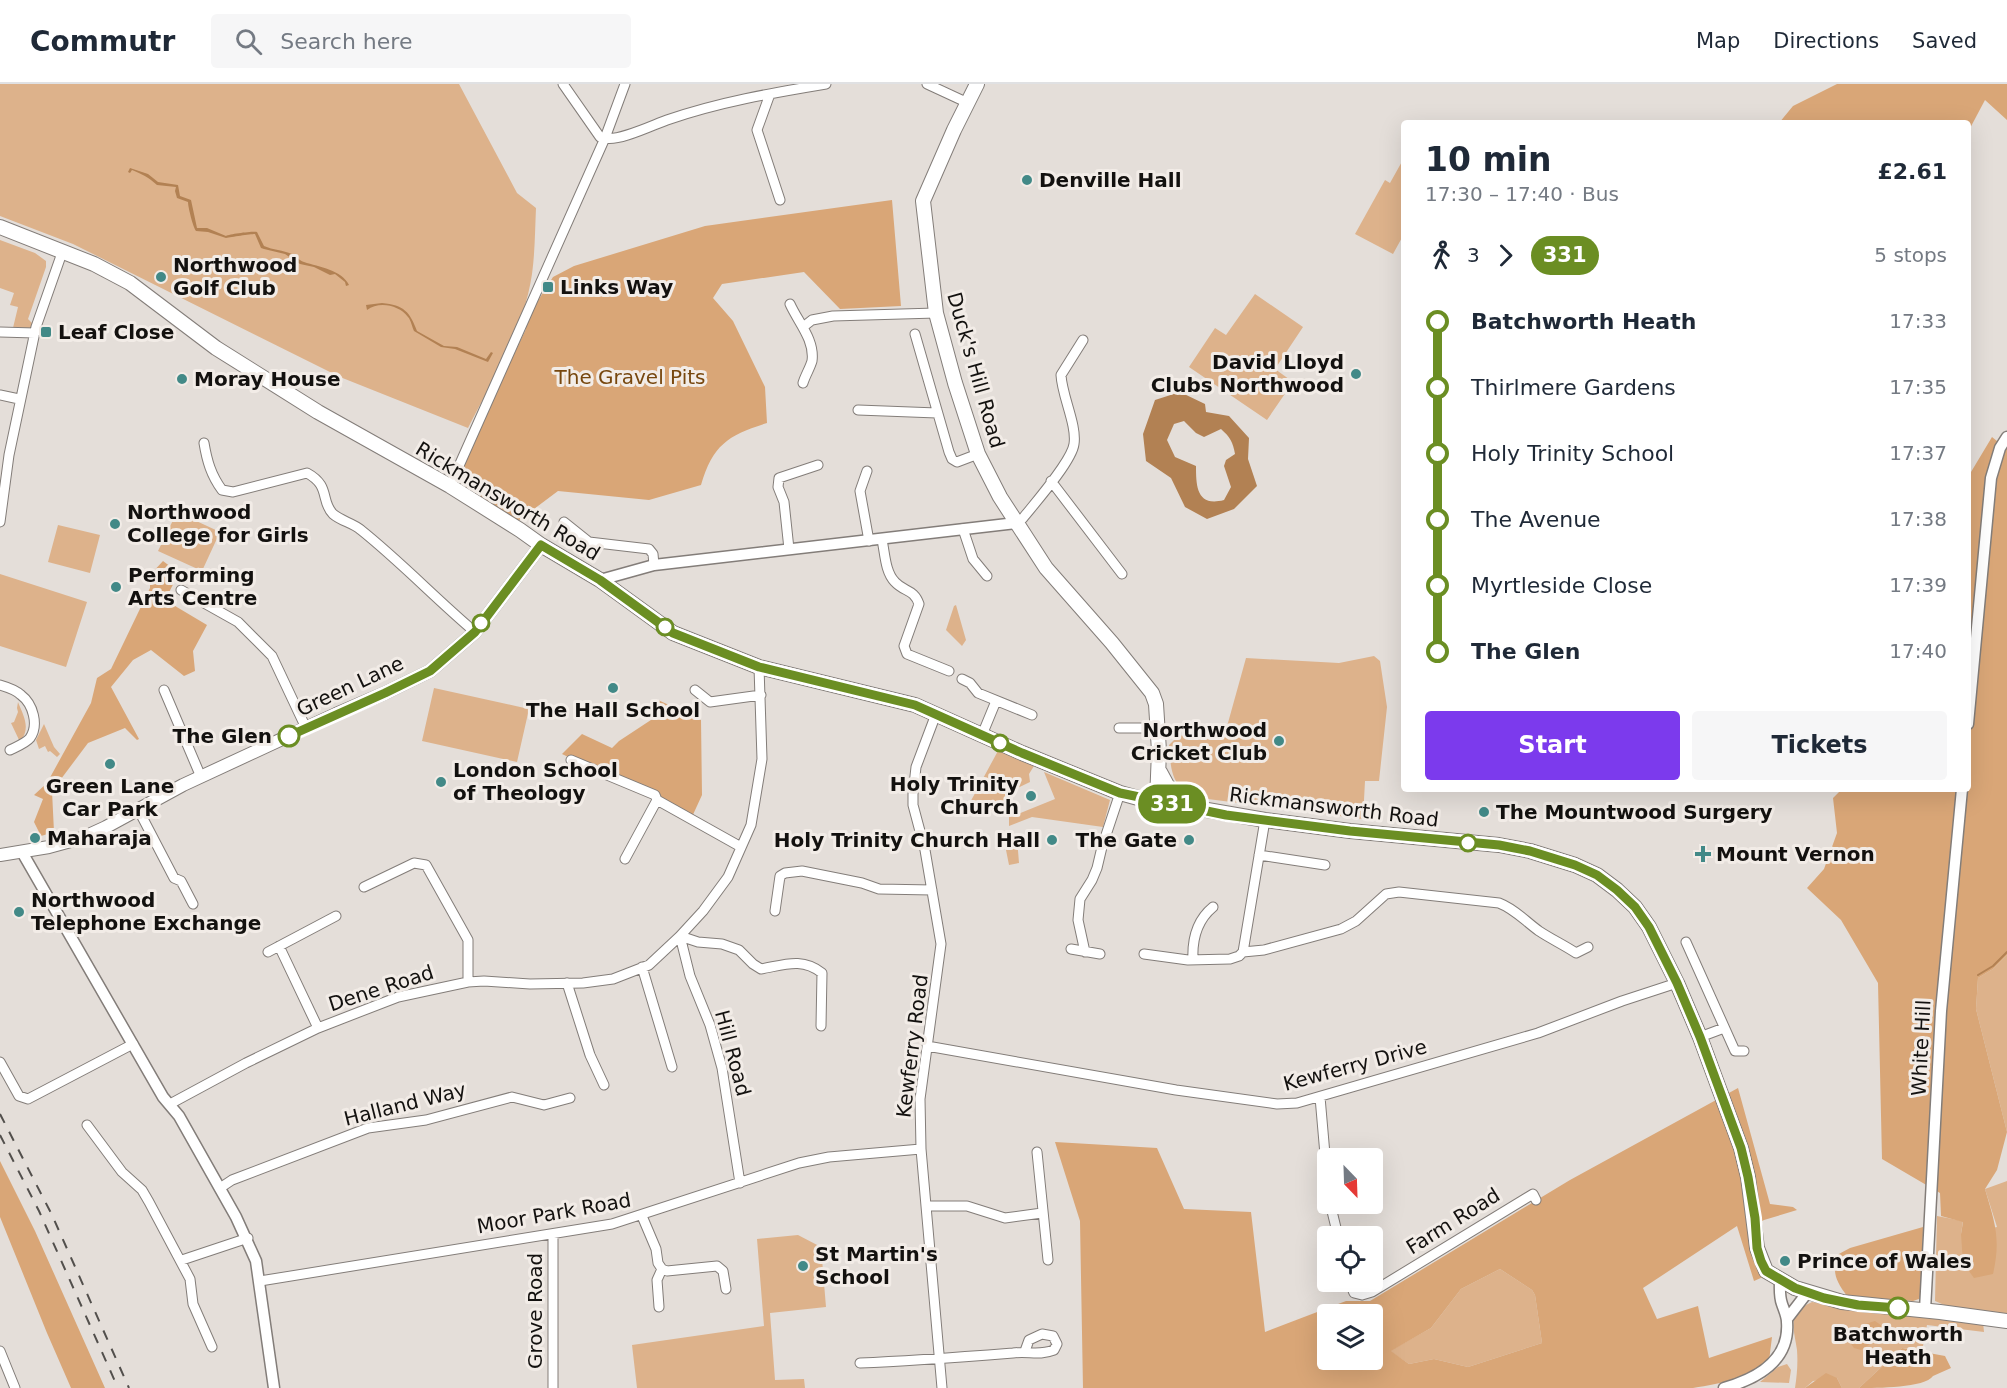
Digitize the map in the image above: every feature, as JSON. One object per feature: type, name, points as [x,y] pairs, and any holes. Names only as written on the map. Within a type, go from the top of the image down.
[{"type":"main road","name":"Duck's Hill Road","points":[[977,84],[923,201],[936,312],[955,383],[978,454],[1000,497],[1047,568],[1147,684],[1156,704],[1160,770],[1157,801]]},
{"type":"main road","name":"Rickmansworth Road","points":[[0,227],[63,250],[130,283],[216,348],[318,412],[450,486],[600,580],[673,633],[759,667],[915,705],[1120,793],[1185,807],[1265,820],[1350,831],[1499,845],[1530,851],[1575,865],[1597,875],[1635,907],[1649,927],[1677,983],[1700,1037],[1741,1148],[1755,1218],[1757,1248],[1766,1271],[1807,1293],[1842,1302],[2007,1321]]},
{"type":"main road","name":"Green Lane","points":[[0,855],[82,838],[201,777],[430,671],[475,632],[541,545]]},
{"type":"main road","points":[[1160,770],[1167,785],[1185,807]]},
{"type":"street","points":[[562,84],[600,137],[609,139],[699,109],[826,84]]},
{"type":"street","points":[[450,486],[605,138],[625,84]]},
{"type":"street","points":[[927,84],[968,103]]},
{"type":"street","points":[[770,94],[757,130],[780,200]]},
{"type":"street","points":[[0,519],[19,399],[47,292],[63,250]]},
{"type":"street","points":[[790,304],[807,333],[812,361],[803,383]]},
{"type":"street","points":[[803,327],[812,320],[833,316],[936,312]]},
{"type":"street","points":[[0,332],[35,333]]},
{"type":"street","points":[[915,334],[952,459],[962,462],[978,454]]},
{"type":"street","points":[[600,580],[654,565],[1016,523],[1023,518],[1051,481],[1074,445],[1061,375],[1083,340]]},
{"type":"street","points":[[0,395],[19,399]]},
{"type":"street","points":[[858,410],[937,413]]},
{"type":"street","points":[[1971,692],[1991,478],[2007,437]]},
{"type":"street","points":[[204,443],[207,463],[214,480],[222,490],[233,492],[306,473],[317,478],[332,513],[360,529],[411,572],[437,600],[475,632]]},
{"type":"street","points":[[789,549],[784,502],[778,487],[779,478],[818,465]]},
{"type":"street","points":[[867,471],[860,491],[869,541]]},
{"type":"street","points":[[1051,481],[1122,574]]},
{"type":"street","points":[[564,522],[589,542],[649,549],[654,554],[654,565]]},
{"type":"street","points":[[963,529],[973,559],[987,576]]},
{"type":"street","points":[[882,540],[889,573],[895,582],[911,592],[919,604],[904,646],[905,650],[908,654],[949,671]]},
{"type":"street","points":[[181,590],[238,622],[272,656],[306,728]]},
{"type":"street","name":"Dene Road","points":[[170,1104],[236,1068],[318,1028],[398,997],[468,982],[567,983],[613,979],[649,965],[703,911],[728,877],[751,825],[762,759],[759,667]]},
{"type":"street","points":[[962,679],[970,683],[978,693],[1032,715]]},
{"type":"street","points":[[0,684],[20,694],[28,701],[35,720],[29,740],[10,750]]},
{"type":"street","points":[[164,690],[201,777]]},
{"type":"street","points":[[695,690],[710,702],[761,695]]},
{"type":"street","points":[[982,735],[996,701]]},
{"type":"street","name":"Kewferry Road","points":[[936,714],[916,767],[913,804],[940,930],[941,954],[920,1099],[921,1149],[942,1388]]},
{"type":"street","points":[[1119,728],[1158,728]]},
{"type":"street","points":[[572,760],[655,795],[657,800],[741,847]]},
{"type":"street","name":"White Hill","points":[[1925,1310],[1941,1011],[1962,792]]},
{"type":"street","points":[[1085,952],[1078,920],[1080,899],[1097,868],[1120,793]]},
{"type":"street","points":[[625,859],[657,800]]},
{"type":"street","points":[[138,809],[174,878],[181,881],[193,904]]},
{"type":"street","points":[[1144,954],[1192,960],[1230,959],[1243,952],[1265,820]]},
{"type":"street","points":[[22,852],[164,1097],[179,1116],[248,1238],[260,1281],[274,1388]]},
{"type":"street","points":[[1259,855],[1325,865]]},
{"type":"street","points":[[364,886],[414,863],[426,865],[468,940],[468,982]]},
{"type":"street","points":[[775,911],[780,876],[785,873],[801,871],[862,883],[879,889],[932,890]]},
{"type":"street","points":[[1243,952],[1264,950],[1341,929],[1356,921],[1386,894],[1399,892],[1510,907],[1564,948],[1576,953],[1588,947]]},
{"type":"street","points":[[1485,913],[1486,902]]},
{"type":"street","points":[[1192,960],[1197,927],[1201,918],[1213,907]]},
{"type":"street","points":[[268,952],[336,916]]},
{"type":"street","points":[[680,936],[698,942],[722,944],[739,950],[761,969],[804,962],[822,972],[821,1026]]},
{"type":"street","name":"Hill Road","points":[[680,936],[690,976],[710,1025],[722,1068],[740,1183]]},
{"type":"street","points":[[1686,942],[1735,1051],[1744,1051]]},
{"type":"street","points":[[279,946],[318,1028]]},
{"type":"street","points":[[1071,949],[1100,954]]},
{"type":"street","points":[[642,967],[672,1067]]},
{"type":"street","points":[[567,983],[590,1055],[604,1085]]},
{"type":"street","name":"Kewferry Drive","points":[[927,1046],[1245,1100],[1277,1104],[1297,1103],[1538,1033],[1622,1000],[1677,983]]},
{"type":"street","points":[[1700,1037],[1725,1028]]},
{"type":"street","points":[[0,1062],[19,1095],[28,1099],[133,1044]]},
{"type":"street","name":"Halland Way","points":[[220,1188],[232,1180],[368,1128],[426,1120],[512,1097],[544,1105],[570,1098]]},
{"type":"street","points":[[1320,1097],[1324,1148]]},
{"type":"street","points":[[87,1125],[122,1172],[142,1190],[182,1260],[190,1279],[193,1304],[212,1347]]},
{"type":"street","name":"Moor Park Road","points":[[260,1281],[612,1224],[799,1163],[829,1156],[921,1149]]},
{"type":"street","points":[[1037,1152],[1048,1260]]},
{"type":"street","name":"Farm Road","points":[[1383,1285],[1533,1194],[1536,1200]]},
{"type":"street","points":[[926,1206],[967,1206],[1005,1218],[1042,1213]]},
{"type":"street","points":[[642,1216],[662,1269],[667,1271],[717,1266],[723,1272],[726,1289]]},
{"type":"street","name":"Grove Road","points":[[553,1235],[553,1388]]},
{"type":"street","points":[[182,1260],[248,1238]]},
{"type":"street","points":[[659,1307],[657,1280],[662,1269]]},
{"type":"street","points":[[1724,1388],[1749,1380],[1768,1368],[1782,1347],[1787,1319],[1780,1298],[1780,1280]]},
{"type":"street","name":"Farm Road","points":[[1354,1292],[1362,1295],[1372,1292]]},
{"type":"street","points":[[1787,1319],[1807,1293]]},
{"type":"street","points":[[0,1351],[15,1388]]},
{"type":"street","points":[[860,1363],[940,1360],[1025,1351]]},
{"type":"shaded area","points":[[0,84],[459,84],[517,193],[536,208],[532,274],[522,314],[506,353],[468,428],[340,377],[73,244],[0,216]]},
{"type":"shaded area","points":[[1401,163],[1401,239],[1393,254],[1355,234],[1385,180],[1390,183]]},
{"type":"shaded area","points":[[130,168],[148,174],[158,182],[178,185],[180,196],[191,200],[197,228],[207,228],[226,236],[257,232],[264,246],[289,253],[302,261],[336,272],[349,285],[346,286],[345,282],[335,274],[330,275],[314,267],[300,264],[285,254],[261,248],[255,234],[226,238],[196,231],[188,202],[177,198],[176,187],[157,185],[139,173],[132,170],[128,172]]},
{"type":"shaded area","points":[[0,240],[35,253],[46,261],[28,319],[36,327],[35,333],[12,332],[18,307],[10,305],[14,293],[0,288]]},
{"type":"shaded area","points":[[1255,294],[1303,327],[1275,369],[1293,382],[1267,420],[1189,367],[1215,328],[1226,335]]},
{"type":"shaded area","points":[[382,303],[401,308],[409,314],[417,331],[444,346],[457,347],[486,359],[491,352],[493,353],[488,362],[455,349],[441,347],[414,331],[408,317],[394,307],[383,305],[367,310],[366,305]]},
{"type":"shaded area","points":[[1180,392],[1205,404],[1206,412],[1229,416],[1249,438],[1248,459],[1257,486],[1234,509],[1207,519],[1185,507],[1171,478],[1146,461],[1143,434],[1155,400]],"holes":[[[1184,421],[1196,433],[1204,437],[1221,429],[1232,443],[1235,454],[1226,460],[1224,466],[1231,487],[1224,500],[1208,501],[1203,498],[1198,488],[1196,466],[1175,457],[1167,440],[1174,424]]]},
{"type":"shaded area","points":[[177,512],[220,532],[202,571],[158,551]]},
{"type":"shaded area","points":[[58,525],[100,535],[90,573],[48,562]]},
{"type":"shaded area","points":[[0,574],[87,602],[66,667],[0,646]]},
{"type":"shaded area","points":[[956,605],[966,640],[962,646],[946,630]]},
{"type":"shaded area","name":"Northwood Cricket Club","points":[[1374,656],[1380,661],[1387,707],[1379,781],[1365,781],[1363,819],[1200,798],[1183,790],[1174,778],[1169,745],[1178,736],[1226,730],[1246,658],[1339,663]]},
{"type":"shaded area","points":[[434,688],[529,709],[517,762],[422,741]]},
{"type":"shaded area","points":[[18,702],[26,727],[20,742],[11,723],[14,722],[18,712]]},
{"type":"shaded area","points":[[44,724],[54,747],[60,754],[57,757],[50,751],[48,752],[45,746],[39,749],[36,740]]},
{"type":"shaded area","points":[[999,749],[1034,766],[1029,774],[1030,782],[1009,792],[1018,814],[1055,799],[1044,772],[1110,800],[1103,827],[1032,817],[1009,826],[1009,813],[967,808]]},
{"type":"shaded area","points":[[1017,838],[1019,863],[1009,865],[1004,840]]},
{"type":"shaded area","points":[[2007,955],[2007,1132],[1976,1009],[1978,978],[1993,969]]},
{"type":"shaded area","points":[[2007,1181],[2007,1315],[1949,1307],[1935,1301],[1937,1216],[1963,1221],[1961,1234],[1997,1227],[1985,1189]]},
{"type":"shaded area","points":[[798,1235],[821,1247],[826,1307],[770,1313],[775,1380],[804,1379],[805,1388],[637,1388],[632,1345],[764,1326],[757,1239]]},
{"type":"shaded area","points":[[1500,1269],[1532,1290],[1535,1295],[1542,1343],[1468,1367],[1434,1359],[1409,1364],[1390,1351],[1431,1328],[1461,1289]]},
{"type":"shaded area","points":[[1812,1302],[1983,1322],[1984,1332],[1927,1325],[1922,1351],[1902,1348],[1859,1388],[1842,1388],[1837,1378],[1813,1381],[1805,1388],[1795,1388],[1797,1350],[1794,1322],[1798,1311]]},
{"type":"shaded area","points":[[1787,1364],[1791,1370],[1789,1383],[1760,1382],[1778,1367]]},
{"type":"green space","points":[[1837,84],[2007,84],[2007,120],[1985,100],[1971,126],[1971,120],[1781,120],[1793,106]]},
{"type":"green space","name":"The Gravel Pits","points":[[892,200],[901,306],[840,309],[804,272],[722,284],[713,298],[733,321],[765,387],[767,423],[742,432],[724,443],[711,460],[701,485],[649,500],[558,491],[518,521],[458,489],[454,480],[526,329],[525,321],[553,277],[574,266],[705,226]]},
{"type":"green space","points":[[1992,437],[2007,449],[2007,955],[1993,969],[1978,978],[1976,1009],[2007,1132],[1997,1170],[1985,1189],[1997,1241],[1993,1274],[1974,1278],[1963,1263],[1961,1234],[1963,1222],[1941,1216],[1940,1193],[1882,1159],[1878,983],[1841,920],[1807,888],[1824,869],[1837,833],[1833,798],[1839,792],[1971,792],[1971,472]]},
{"type":"green space","points":[[163,561],[179,573],[165,600],[207,625],[193,651],[195,671],[184,676],[151,650],[133,660],[111,687],[139,739],[137,740],[125,728],[88,743],[52,791],[54,832],[41,836],[34,822],[43,799],[34,795],[47,783],[91,703],[97,678],[111,669],[150,588],[150,575]]},
{"type":"green space","points":[[656,699],[701,720],[702,795],[691,819],[562,754],[582,734],[612,748],[657,716],[650,709]]},
{"type":"green space","points":[[1738,1088],[1770,1204],[1793,1207],[1797,1210],[1764,1220],[1749,1228],[1763,1277],[1754,1281],[1737,1226],[1643,1288],[1657,1319],[1698,1306],[1709,1358],[1772,1337],[1769,1361],[1751,1373],[1724,1382],[1693,1388],[1083,1388],[1080,1221],[1055,1142],[1157,1148],[1184,1209],[1251,1212],[1265,1332],[1317,1312],[1317,1370],[1383,1370],[1383,1304],[1338,1304],[1346,1301],[1370,1301],[1570,1180]],"holes":[[[1500,1269],[1532,1290],[1535,1295],[1542,1343],[1468,1367],[1434,1359],[1409,1364],[1391,1351],[1431,1328],[1461,1289]]]},
{"type":"green space","points":[[0,1161],[35,1231],[105,1388],[71,1388],[0,1217]]},
{"type":"green space","points":[[1923,1227],[1922,1293],[1919,1299],[1913,1301],[1847,1296],[1836,1277],[1837,1255],[1850,1248]]},
{"type":"green space","points":[[1875,1321],[1885,1328],[1873,1342],[1861,1350],[1854,1348],[1849,1341],[1852,1332],[1862,1325]]},
{"type":"green space","points":[[1902,1348],[1945,1356],[1951,1368],[1921,1383],[1859,1388]]},
{"type":"green space","points":[[1826,1373],[1837,1378],[1842,1388],[1805,1388]]},
{"type":"waterway","points":[[1978,975],[1993,966],[2007,952]]},
{"type":"railway","points":[[0,1114],[52,1215],[129,1388]]},
{"type":"railway","points":[[0,1135],[39,1211],[118,1388]]},
{"type":"bus line","name":"331","points":[[289,736],[430,671],[475,632],[541,545],[600,580],[673,633],[759,667],[915,705],[1022,753],[1120,793],[1226,815],[1350,831],[1499,845],[1530,851],[1575,865],[1597,875],[1635,907],[1649,927],[1677,983],[1700,1037],[1741,1148],[1755,1218],[1757,1248],[1766,1271],[1795,1288],[1824,1298],[1858,1305],[1898,1308]]},
{"type":"place","name":"Denville Hall","points":[[1027,180]]},
{"type":"place","name":"Northwood Golf Club","points":[[161,277]]},
{"type":"place","name":"Links Way","points":[[548,287]]},
{"type":"place","name":"Leaf Close","points":[[46,332]]},
{"type":"place","name":"David Lloyd Clubs Northwood","points":[[1356,374]]},
{"type":"place","name":"Moray House","points":[[182,379]]},
{"type":"place","name":"Northwood College for Girls","points":[[115,524]]},
{"type":"place","name":"Performing Arts Centre","points":[[116,587]]},
{"type":"place","name":"The Hall School","points":[[613,688]]},
{"type":"place","name":"The Glen","points":[[289,736]]},
{"type":"place","name":"Northwood Cricket Club","points":[[1279,741]]},
{"type":"place","name":"Green Lane Car Park","points":[[110,764]]},
{"type":"place","name":"London School of Theology","points":[[441,782]]},
{"type":"place","name":"Holy Trinity Church","points":[[1031,796]]},
{"type":"place","name":"The Mountwood Surgery","points":[[1484,812]]},
{"type":"place","name":"Maharaja","points":[[35,838]]},
{"type":"place","name":"Holy Trinity Church Hall","points":[[1052,840]]},
{"type":"place","name":"The Gate","points":[[1189,840]]},
{"type":"place","name":"Mount Vernon","points":[[1703,854]]},
{"type":"place","name":"Northwood Telephone Exchange","points":[[19,912]]},
{"type":"place","name":"Prince of Wales","points":[[1785,1261]]},
{"type":"place","name":"St Martin's School","points":[[803,1266]]},
{"type":"place","name":"Batchworth Heath","points":[[1898,1308]]}]
